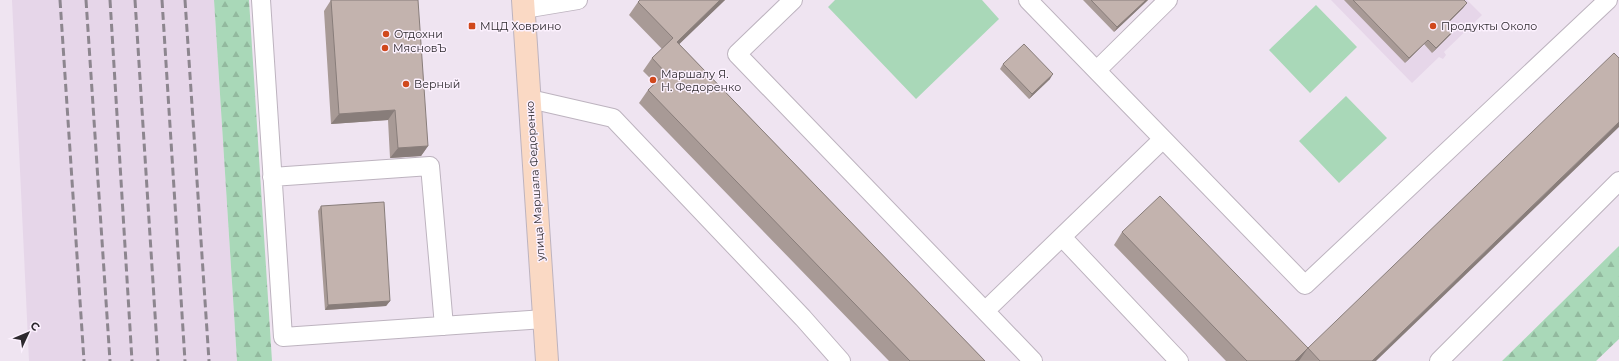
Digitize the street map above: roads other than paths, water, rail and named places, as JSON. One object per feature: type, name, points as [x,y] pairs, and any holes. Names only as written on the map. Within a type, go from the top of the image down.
[{"type":"street","name":"улица Маршала Федоренко","points":[[523,4],[547,361]]},
{"type":"lane","points":[[261,0],[283,337],[544,319]]},
{"type":"lane","points":[[523,4],[578,0]]},
{"type":"lane","points":[[793,0],[737,54],[1032,361]]},
{"type":"lane","points":[[1028,0],[1305,284],[1608,0]]},
{"type":"lane","points":[[1096,70],[1168,0]]},
{"type":"lane","points":[[530,99],[613,118],[803,318],[841,361]]},
{"type":"lane","points":[[985,311],[1163,139]]},
{"type":"lane","points":[[272,177],[430,166],[444,326]]},
{"type":"lane","points":[[1439,361],[1619,181]]},
{"type":"lane","points":[[1062,236],[1179,361]]},
{"type":"railway","points":[[60,0],[84,361]]},
{"type":"railway","points":[[86,0],[110,361]]},
{"type":"railway","points":[[110,0],[132,361]]},
{"type":"railway","points":[[135,0],[158,361]]},
{"type":"railway","points":[[162,0],[185,361]]},
{"type":"railway","points":[[185,0],[209,361]]},
{"type":"place","name":"МЦД Ховрино","points":[[472,26]]},
{"type":"place","name":"Продукты Около","points":[[1433,26]]},
{"type":"place","name":"Отдохни","points":[[386,34]]},
{"type":"place","name":"МясновЪ","points":[[385,48]]},
{"type":"place","name":"Маршалу Я. Н. Федоренко","points":[[653,80]]},
{"type":"place","name":"Верный","points":[[406,84]]}]
